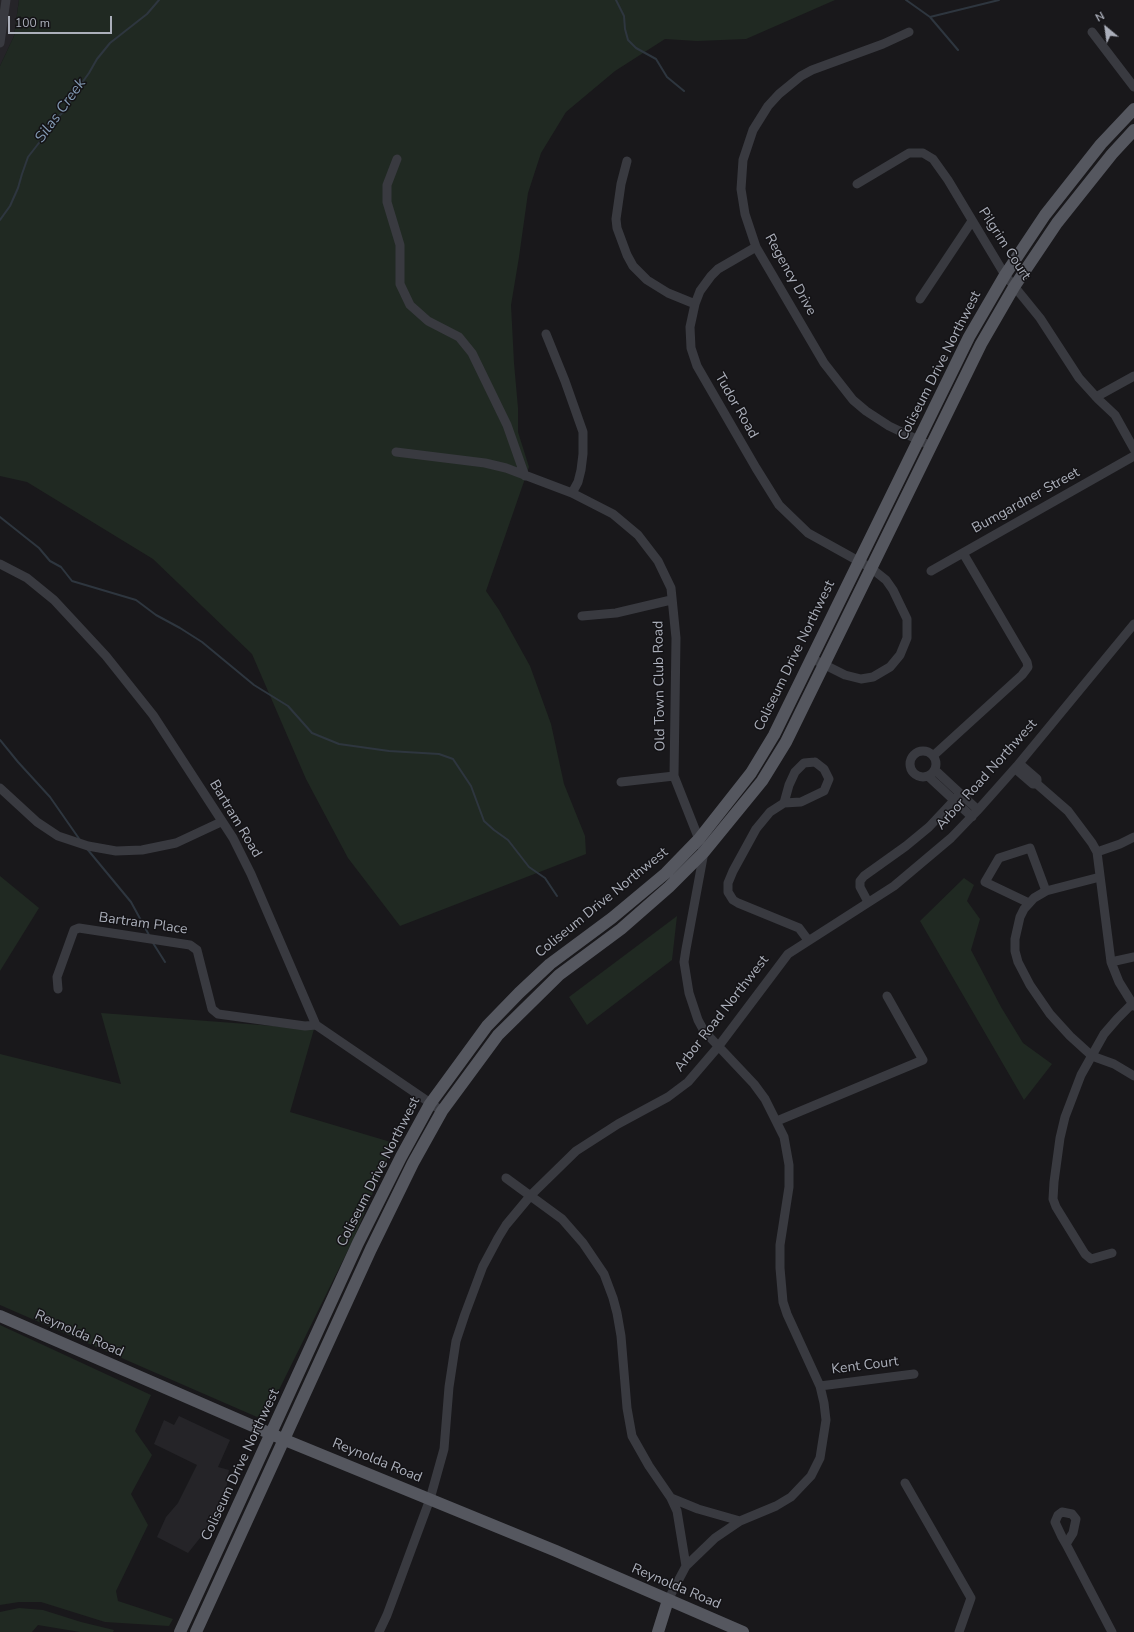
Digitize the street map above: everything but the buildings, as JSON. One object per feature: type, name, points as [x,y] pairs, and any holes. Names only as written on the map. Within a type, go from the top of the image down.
[{"type":"main road","name":"Coliseum Drive Northwest","points":[[182,1628],[358,1243],[400,1157],[430,1104],[487,1026],[550,964],[612,918],[666,873],[699,839],[751,772],[774,735],[968,337],[1005,275],[1045,214],[1101,144],[1134,109]]},
{"type":"main road","name":"Coliseum Drive Northwest","points":[[199,1631],[371,1249],[413,1164],[442,1111],[498,1035],[560,975],[621,929],[669,887],[704,852],[762,780],[786,742],[981,344],[1014,287],[1057,223],[1108,159],[1134,130]]},
{"type":"main road","name":"Reynolda Road","points":[[0,1316],[284,1440],[556,1551],[743,1632]]},
{"type":"main road","points":[[658,1632],[668,1600]]},
{"type":"street","points":[[0,43],[6,0]]},
{"type":"street","name":"Regency Drive","points":[[909,32],[883,44],[812,70],[788,86],[768,106],[756,125],[747,145],[741,176],[742,201],[756,247],[824,363],[852,400],[878,419],[931,446]]},
{"type":"street","points":[[1092,32],[1134,87]]},
{"type":"street","name":"Pilgrim Court","points":[[857,184],[909,153],[923,153],[928,155],[937,164],[1005,275],[1040,318],[1079,378],[1115,415],[1134,449]]},
{"type":"street","points":[[397,159],[387,185],[387,202],[400,245],[400,284],[410,305],[428,321],[459,337],[472,353],[507,425],[525,476]]},
{"type":"street","points":[[628,161],[621,184],[616,219],[617,228],[627,255],[633,266],[647,280],[668,293],[695,304]]},
{"type":"street","points":[[920,299],[972,221]]},
{"type":"street","name":"Tudor Road","points":[[756,247],[732,261],[711,276],[703,285],[695,304],[690,326],[691,348],[697,366],[779,505],[808,533],[871,568],[886,580],[905,613],[908,628],[905,647],[897,661],[882,673],[867,678],[845,675],[811,658]]},
{"type":"street","points":[[546,334],[568,388],[583,432],[581,470],[578,482],[572,493]]},
{"type":"street","points":[[1096,397],[1134,376]]},
{"type":"street","name":"Old Town Club Road","points":[[396,452],[485,463],[502,468],[572,493],[613,514],[638,535],[658,561],[671,588],[676,638],[674,776],[704,852]]},
{"type":"street","name":"Bumgardner Street","points":[[931,571],[1134,456]]},
{"type":"street","points":[[933,756],[1022,675],[1028,667],[1027,662],[963,553]]},
{"type":"street","name":"Bartram Road","points":[[0,564],[27,578],[43,591],[74,621],[106,656],[150,710],[221,822],[233,838],[251,874],[316,1025]]},
{"type":"street","points":[[582,616],[616,613],[671,600]]},
{"type":"street","name":"Arbor Road Northwest","points":[[379,1632],[430,1499],[444,1450],[456,1341],[464,1314],[483,1266],[498,1238],[531,1195],[581,1148],[618,1124],[679,1090],[718,1047],[788,954],[894,886],[951,838],[972,817],[1017,766],[1134,624]]},
{"type":"street","points":[[920,751],[929,752],[936,762],[932,773],[924,778],[916,776],[910,768],[910,759],[920,751]]},
{"type":"street","points":[[784,803],[788,785],[795,772],[804,763],[815,762],[824,769],[829,778],[824,791],[802,802],[784,803],[770,812],[756,829],[733,871],[728,883],[728,892],[733,900],[738,903],[799,928],[808,940]]},
{"type":"street","points":[[1017,766],[1022,766],[1037,779],[1037,784],[1068,811],[1092,843],[1096,852],[1100,877],[1111,962],[1119,982],[1133,1005],[1117,1019],[1104,1034],[1081,1076],[1065,1117],[1056,1160],[1054,1199],[1062,1218],[1085,1254],[1091,1259],[1112,1253]]},
{"type":"street","points":[[932,773],[957,797],[972,817]]},
{"type":"street","points":[[621,782],[674,776]]},
{"type":"street","points":[[0,788],[37,822],[58,836],[84,845],[116,851],[142,850],[176,843],[221,822]]},
{"type":"street","points":[[957,797],[978,810]]},
{"type":"street","points":[[868,902],[862,893],[860,881],[864,876],[929,827],[957,797]]},
{"type":"street","points":[[1096,852],[1120,844],[1134,837]]},
{"type":"street","points":[[1029,903],[984,882],[999,858],[1030,848],[1046,891]]},
{"type":"street","points":[[668,1600],[686,1566],[715,1538],[740,1521],[776,1506],[791,1497],[811,1476],[820,1458],[826,1420],[820,1386],[790,1322],[783,1302],[780,1268],[780,1245],[789,1187],[789,1165],[784,1137],[765,1099],[754,1084],[704,1031],[692,1006],[689,993],[684,962],[704,852]]},
{"type":"street","points":[[1100,877],[1046,891],[1034,898],[1020,917],[1017,928],[1015,950],[1018,962],[1030,985],[1050,1014],[1070,1036],[1092,1056],[1114,1064],[1134,1076]]},
{"type":"street","name":"Bartram Place","points":[[58,989],[57,978],[74,930],[79,928],[190,945],[197,950],[212,1009],[218,1014],[305,1026],[316,1025]]},
{"type":"street","points":[[1111,962],[1134,957]]},
{"type":"street","points":[[777,1121],[923,1060],[887,996]]},
{"type":"street","points":[[316,1025],[442,1111]]},
{"type":"street","points":[[506,1178],[562,1219],[573,1230],[596,1261],[609,1286],[617,1313],[621,1336],[627,1408],[632,1436],[649,1466],[671,1498],[680,1521],[686,1566]]},
{"type":"street","name":"Kent Court","points":[[820,1386],[914,1374]]},
{"type":"street","points":[[905,1483],[971,1598],[959,1632]]},
{"type":"street","points":[[671,1498],[698,1509],[740,1521]]},
{"type":"street","points":[[1066,1544],[1112,1632]]},
{"type":"street","points":[[182,1628],[199,1631]]},
{"type":"shaded area","points":[[0,0],[19,0],[14,36],[0,66]]},
{"type":"shaded area","points":[[19,0],[835,0],[746,39],[697,41],[665,39],[615,71],[566,112],[541,153],[528,193],[511,305],[518,408],[518,432],[529,467],[486,591],[499,610],[530,666],[551,724],[564,784],[585,836],[586,854],[400,926],[348,858],[306,779],[252,654],[153,559],[27,482],[0,476],[0,66],[14,36]]},
{"type":"shaded area","points":[[0,876],[39,908],[0,971]]},
{"type":"shaded area","points":[[964,878],[974,885],[967,901],[980,919],[971,950],[1001,1007],[1023,1043],[1052,1064],[1024,1100],[920,921]]},
{"type":"shaded area","points":[[677,916],[672,960],[587,1025],[569,997]]},
{"type":"shaded area","points":[[101,1013],[314,1029],[290,1112],[394,1143],[353,1240],[269,1410],[257,1417],[0,1305],[0,1054],[121,1084]]},
{"type":"shaded area","points":[[0,1325],[151,1395],[135,1431],[152,1455],[131,1494],[148,1525],[116,1591],[118,1601],[173,1619],[169,1626],[105,1622],[41,1602],[19,1602],[0,1605]]},
{"type":"shaded area","points":[[179,1416],[230,1440],[218,1467],[229,1470],[225,1497],[212,1523],[188,1553],[157,1537],[166,1517],[178,1503],[197,1465],[154,1444],[164,1420],[174,1425]]},
{"type":"shaded area","points":[[19,1608],[43,1610],[81,1622],[114,1630],[113,1632],[80,1632],[38,1625],[32,1632],[0,1632],[0,1612]]},
{"type":"waterway","name":"Silas Creek","points":[[0,220],[10,206],[18,188],[28,157],[42,139],[53,121],[66,110],[74,94],[97,59],[110,43],[147,14],[159,0]]},
{"type":"waterway","points":[[616,0],[624,16],[628,40],[636,48],[656,59],[667,77],[684,91]]},
{"type":"waterway","points":[[906,0],[930,17],[958,50]]},
{"type":"waterway","points":[[930,17],[999,0]]},
{"type":"waterway","points":[[0,517],[39,548],[50,561],[61,567],[72,581],[136,600],[156,615],[202,642],[254,685],[288,706],[312,733],[339,744],[389,751],[439,754],[453,759],[471,786],[484,821],[508,840],[529,867],[545,878],[557,896]]},
{"type":"waterway","points":[[0,740],[50,797],[80,840]]},
{"type":"waterway","points":[[88,850],[131,902],[149,935]]},
{"type":"waterway","points":[[153,943],[165,962]]}]
